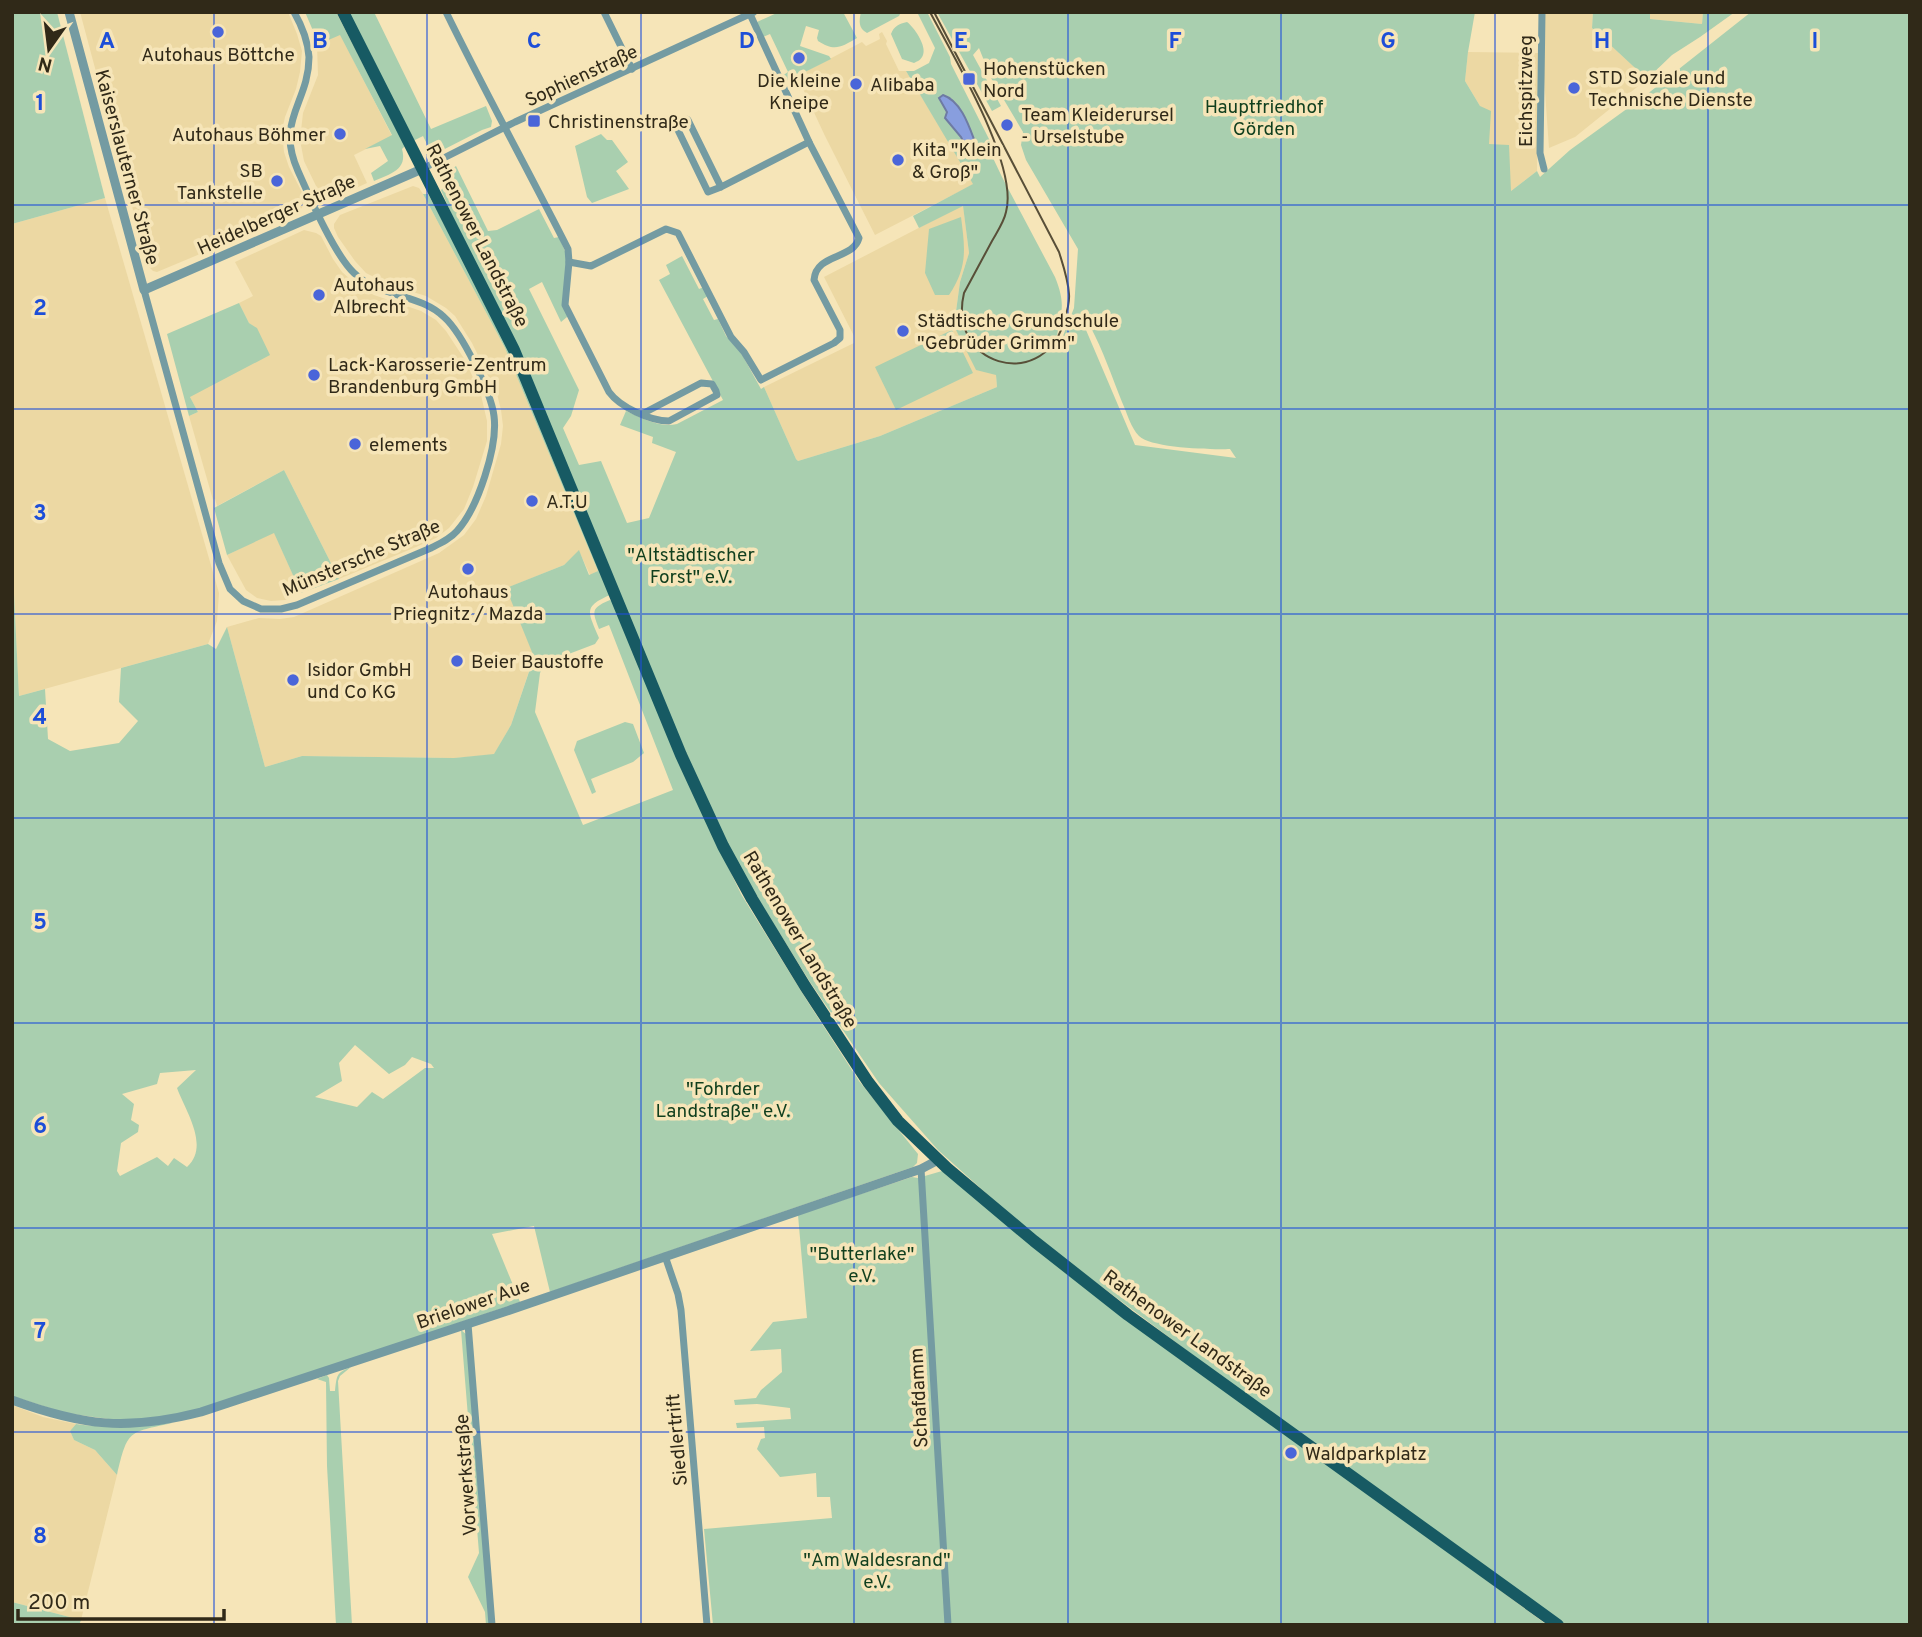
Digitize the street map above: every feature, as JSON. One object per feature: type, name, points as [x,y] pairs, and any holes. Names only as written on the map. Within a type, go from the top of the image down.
[{"type":"main road","name":"Rathenower Landstraße","points":[[343,12],[514,350],[689,773],[723,846],[785,953],[868,1082],[898,1121],[937,1160],[1128,1315],[1558,1625]]},
{"type":"street","name":"Kaiserslauterner Straße","points":[[69,12],[144,290]]},
{"type":"street","points":[[294,12],[305,37],[309,59],[291,122],[290,148],[319,214]]},
{"type":"street","points":[[446,12],[568,249],[565,305],[609,392],[615,400],[642,414],[660,421],[669,421],[716,395],[716,390],[712,384],[701,383],[642,414]]},
{"type":"street","points":[[604,12],[632,69]]},
{"type":"street","name":"Eichspitzweg","points":[[1542,12],[1540,153],[1544,169]]},
{"type":"street","points":[[569,262],[591,265],[662,230],[678,233],[731,337],[761,380],[841,338],[840,330],[814,280],[815,272],[820,265],[854,248],[859,238],[809,142],[751,13]]},
{"type":"street","name":"Sophienstraße","points":[[422,169],[751,13]]},
{"type":"street","points":[[721,187],[688,120],[677,124],[708,192],[721,187],[809,142]]},
{"type":"street","name":"Heidelberger Straße","points":[[144,290],[422,169]]},
{"type":"street","name":"Münstersche Straße","points":[[144,290],[219,563],[236,596],[261,609],[292,607],[422,553],[455,533],[472,508],[494,441],[493,408],[453,326],[442,314],[424,303],[376,288],[354,273],[342,257],[319,214]]},
{"type":"street","name":"Brielower Aue","points":[[12,1400],[64,1417],[94,1422],[135,1424],[173,1419],[221,1406],[468,1324],[921,1169],[937,1160]]},
{"type":"street","name":"Schafdamm","points":[[921,1169],[948,1625]]},
{"type":"street","name":"Siedlertrift","points":[[665,1256],[681,1310],[706,1625]]},
{"type":"street","name":"Vorwerkstraße","points":[[468,1324],[492,1625]]},
{"type":"shaded area","points":[[80,12],[288,12],[302,51],[296,89],[282,131],[289,167],[305,198],[305,203],[298,213],[157,272],[153,271],[148,266]]},
{"type":"shaded area","points":[[1544,12],[1593,12],[1592,28],[1647,79],[1575,137],[1549,148],[1542,49]]},
{"type":"shaded area","points":[[1650,12],[1703,12],[1702,24],[1650,19]]},
{"type":"shaded area","name":"Kita \"Klein & Groß\"","points":[[882,32],[899,71],[906,71],[974,184],[875,235],[797,76],[862,42],[866,46],[880,39],[879,34]]},
{"type":"shaded area","points":[[340,34],[392,136],[354,155],[367,183],[330,200],[318,190],[304,161],[300,140],[303,113],[318,75],[317,45]]},
{"type":"shaded area","points":[[1468,52],[1538,53],[1537,171],[1511,191],[1489,144],[1480,106],[1465,81]]},
{"type":"shaded area","points":[[413,186],[419,188],[423,194],[505,348],[598,571],[590,575],[579,551],[564,565],[507,588],[534,656],[511,725],[494,755],[454,758],[302,756],[265,767],[227,627],[259,618],[294,617],[439,553],[464,535],[476,519],[486,496],[501,444],[503,426],[497,394],[472,343],[455,316],[426,296],[390,285],[366,273],[334,228],[340,215]]},
{"type":"shaded area","points":[[105,198],[219,593],[217,621],[208,644],[19,696],[12,553],[12,224]]},
{"type":"shaded area","name":"Städtische Grundschule \"Gebrüder Grimm\"","points":[[963,205],[969,253],[960,282],[954,326],[996,375],[997,387],[880,436],[798,461],[764,387],[854,343],[854,336],[824,277]]},
{"type":"shaded area","points":[[304,230],[321,236],[342,272],[359,287],[421,311],[436,320],[465,360],[481,395],[487,421],[487,441],[473,487],[464,509],[449,528],[436,538],[339,579],[284,470],[217,506],[189,416],[198,412],[190,397],[257,329],[249,323],[239,303],[253,296],[235,262]]},
{"type":"shaded area","points":[[274,532],[301,593],[285,600],[271,601],[257,598],[246,590],[227,555]]},
{"type":"shaded area","points":[[12,1405],[43,1417],[76,1424],[70,1431],[74,1440],[95,1450],[117,1475],[81,1620],[12,1602]]},
{"type":"green space","points":[[12,12],[57,12],[105,198],[12,224]]},
{"type":"green space","points":[[305,12],[336,12],[405,146],[402,149],[400,167],[374,181],[371,173],[388,161],[380,146],[365,149],[392,135],[340,35],[317,45]]},
{"type":"green space","points":[[347,12],[374,12],[431,129],[486,106],[492,121],[491,127],[433,155],[432,146],[428,146],[423,136],[413,141]]},
{"type":"green space","points":[[779,12],[843,12],[857,38],[842,46],[829,46],[818,41],[819,30],[806,26],[800,46],[831,59],[785,82],[782,76],[788,72],[770,34],[763,37],[757,22]]},
{"type":"green space","points":[[861,12],[901,12],[899,16],[867,33],[860,24]]},
{"type":"green space","points":[[917,12],[927,12],[990,141],[993,158],[1002,177],[1055,277],[1062,304],[1056,344],[1063,336],[1074,308],[1078,249],[1026,160],[1021,145],[1023,132],[991,78],[979,48],[973,55],[1001,106],[992,111],[937,12],[1475,12],[1465,81],[1480,106],[1491,111],[1489,144],[1509,145],[1511,191],[1537,171],[1540,177],[1570,150],[1646,95],[1751,12],[1910,12],[1910,1625],[1564,1625],[1313,1445],[1034,1236],[938,1150],[879,1083],[810,982],[757,897],[726,844],[441,190],[446,185],[444,175],[456,166],[488,231],[497,230],[539,209],[554,238],[559,237],[567,256],[567,317],[561,322],[542,282],[529,289],[579,390],[571,416],[563,428],[579,465],[601,461],[627,523],[649,518],[676,452],[652,443],[653,437],[620,425],[626,411],[651,422],[670,425],[723,400],[659,280],[670,274],[666,265],[682,256],[699,289],[704,287],[708,296],[703,299],[714,320],[718,319],[761,389],[764,387],[798,461],[880,436],[997,387],[996,375],[976,370],[954,326],[960,282],[969,253],[963,206],[919,228],[913,216],[973,184],[906,71],[914,71],[929,63],[935,48]],"holes":[[[951,98],[975,142],[966,147],[940,99]],[[1090,326],[1129,420],[1139,436],[1168,446],[1230,449],[1236,458],[1135,445],[1086,330]]]},
{"type":"green space","points":[[1593,12],[1650,12],[1650,19],[1702,24],[1703,12],[1735,12],[1672,55],[1647,79],[1592,28]]},
{"type":"green space","points":[[907,22],[922,42],[924,51],[922,57],[914,63],[902,59],[891,34],[897,26]]},
{"type":"green space","points":[[601,134],[607,140],[612,140],[628,162],[616,171],[629,189],[592,203],[587,197],[575,146]]},
{"type":"green space","name":"\"Fohrder Landstraße\" e.V.","points":[[423,194],[428,194],[516,364],[612,594],[596,603],[590,611],[599,638],[595,644],[545,663],[540,673],[535,712],[583,825],[673,790],[609,625],[599,629],[594,614],[599,605],[610,600],[615,603],[681,768],[741,894],[859,1081],[918,1154],[917,1163],[913,1167],[550,1292],[534,1226],[492,1234],[520,1302],[221,1403],[173,1416],[123,1421],[65,1413],[12,1396],[12,553],[19,696],[45,689],[48,739],[70,751],[119,743],[138,721],[119,702],[121,668],[208,644],[216,649],[227,627],[265,767],[302,756],[454,758],[494,754],[511,725],[534,657],[506,588],[564,565],[579,550],[589,575],[598,571],[505,348]],"holes":[[[355,1045],[389,1074],[405,1065],[412,1057],[431,1064],[434,1068],[425,1068],[383,1099],[372,1092],[357,1107],[315,1097],[342,1081],[339,1063]],[[196,1070],[177,1088],[194,1129],[194,1159],[187,1167],[174,1158],[168,1166],[157,1157],[120,1176],[117,1171],[121,1143],[138,1132],[139,1125],[131,1120],[134,1104],[122,1094],[157,1084],[160,1073]]]},
{"type":"green space","points":[[961,217],[964,257],[959,275],[949,295],[935,295],[925,273],[929,229]]},
{"type":"green space","points":[[239,303],[249,323],[257,328],[270,355],[190,397],[198,412],[189,416],[167,334]]},
{"type":"green space","points":[[952,330],[973,373],[896,410],[875,367]]},
{"type":"green space","points":[[284,470],[339,579],[301,593],[274,533],[227,555],[214,508]]},
{"type":"green space","points":[[625,722],[633,724],[644,753],[633,762],[591,779],[596,792],[592,794],[574,750],[577,741]]},
{"type":"green space","points":[[942,1171],[1547,1625],[713,1625],[704,1529],[832,1518],[830,1497],[817,1497],[816,1473],[780,1477],[757,1449],[761,1439],[765,1438],[764,1427],[737,1428],[736,1423],[791,1419],[790,1408],[757,1404],[735,1405],[734,1400],[756,1398],[761,1390],[782,1372],[781,1349],[750,1351],[773,1322],[807,1318],[798,1215],[912,1177],[918,1178]]},
{"type":"green space","points":[[461,1330],[467,1335],[490,1625],[486,1625],[485,1612],[468,1577],[479,1553]]},
{"type":"green space","points":[[351,1367],[338,1381],[352,1625],[336,1625],[327,1466],[326,1382],[317,1379],[327,1375],[330,1391],[335,1391],[338,1375]]},
{"type":"green space","points":[[172,1423],[146,1429],[132,1436],[124,1449],[117,1475],[95,1450],[74,1440],[70,1431],[76,1424],[112,1427]]},
{"type":"green space","points":[[12,1602],[81,1620],[79,1625],[12,1625]]},
{"type":"water","points":[[943,95],[955,103],[964,115],[975,142],[973,147],[966,147],[945,118],[947,112],[939,98]]},
{"type":"tram line","points":[[930,12],[982,111],[1003,167],[1007,192],[1004,219],[964,293],[962,318],[969,338],[982,352],[998,361],[1017,363],[1035,358],[1051,346],[1068,310],[1066,278],[1059,252],[934,12]]},
{"type":"place","name":"Autohaus Böttche","points":[[218,32]]},
{"type":"place","name":"Die kleine Kneipe","points":[[799,58]]},
{"type":"place","name":"Hohenstücken Nord","points":[[969,79]]},
{"type":"place","name":"Alibaba","points":[[856,84]]},
{"type":"place","name":"STD Soziale und Technische Dienste","points":[[1574,88]]},
{"type":"place","name":"Christinenstraße","points":[[534,121]]},
{"type":"place","name":"Team Kleiderursel - Urselstube","points":[[1007,125]]},
{"type":"place","name":"Autohaus Böhmer","points":[[340,134]]},
{"type":"place","name":"Kita \"Klein & Groß\"","points":[[898,160]]},
{"type":"place","name":"SB Tankstelle","points":[[277,181]]},
{"type":"place","name":"Autohaus Albrecht","points":[[319,295]]},
{"type":"place","name":"Städtische Grundschule \"Gebrüder Grimm\"","points":[[903,331]]},
{"type":"place","name":"Lack-Karosserie-Zentrum Brandenburg GmbH","points":[[314,375]]},
{"type":"place","name":"elements","points":[[355,444]]},
{"type":"place","name":"A.T.U","points":[[532,501]]},
{"type":"place","name":"Autohaus Priegnitz / Mazda","points":[[468,569]]},
{"type":"place","name":"Beier Baustoffe","points":[[457,661]]},
{"type":"place","name":"Isidor GmbH und Co KG","points":[[293,680]]},
{"type":"place","name":"Waldparkplatz","points":[[1291,1453]]},
{"type":"park label","name":"Hauptfriedhof Görden","points":[[1264,117]]},
{"type":"park label","name":"\"Altstädtischer Forst\" e.V.","points":[[691,565]]},
{"type":"park label","name":"\"Butterlake\" e.V.","points":[[862,1264]]},
{"type":"park label","name":"\"Am Waldesrand\" e.V.","points":[[877,1570]]}]
